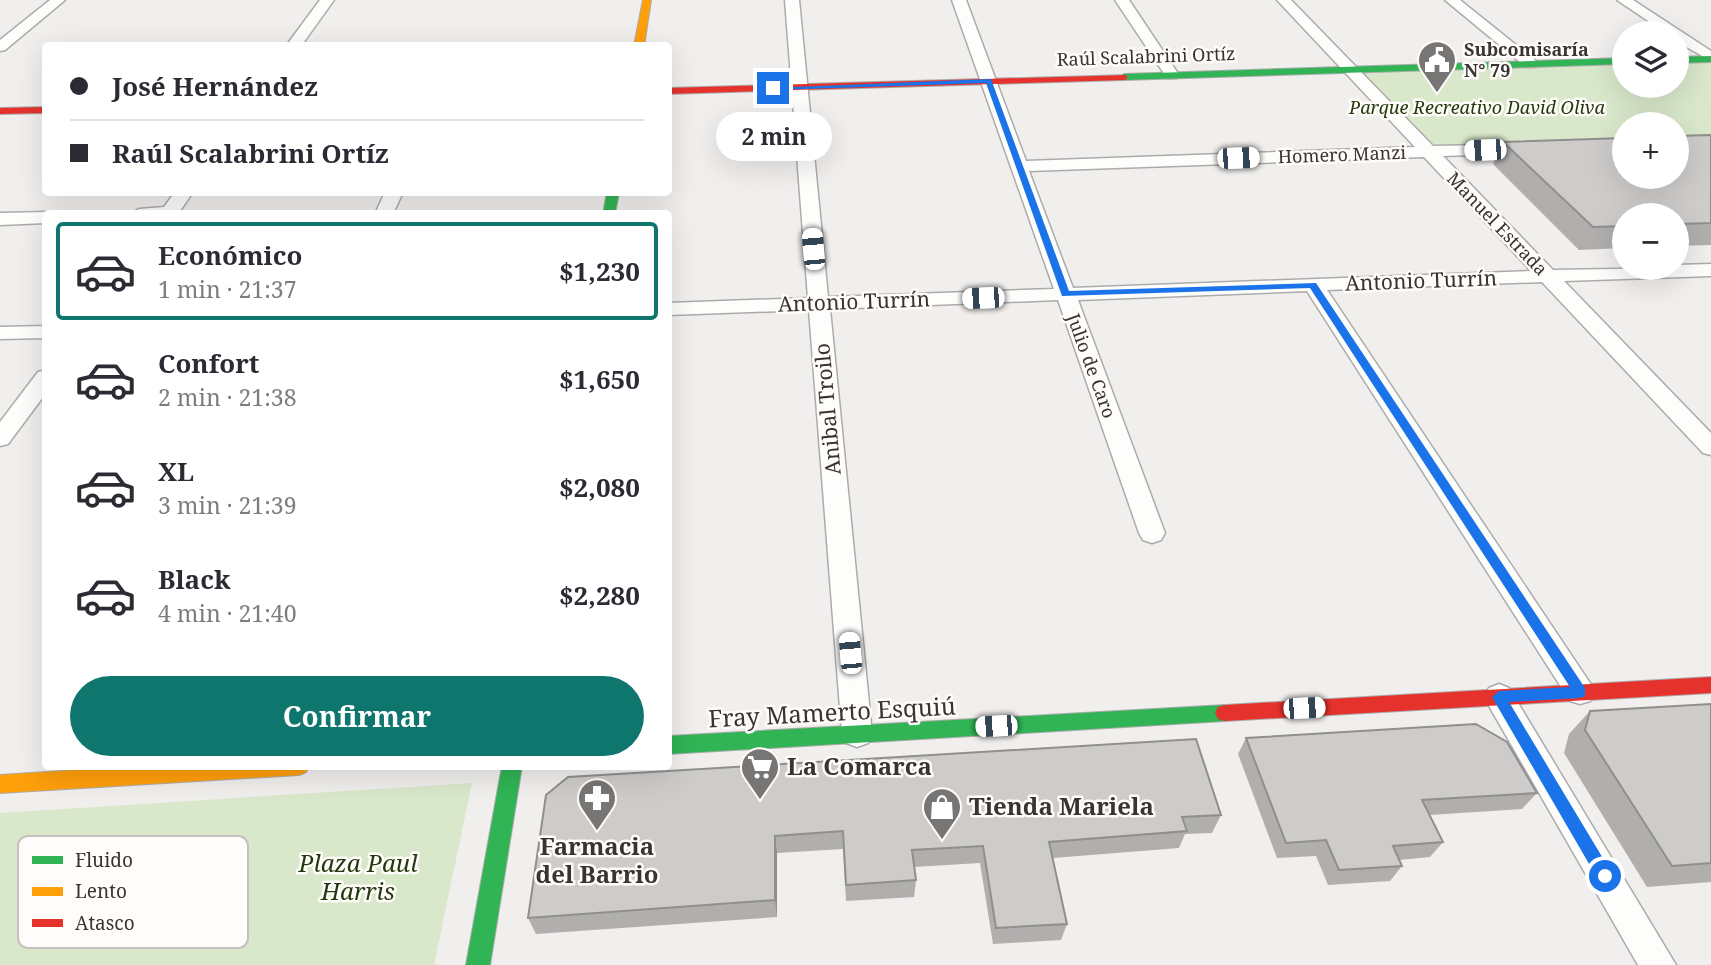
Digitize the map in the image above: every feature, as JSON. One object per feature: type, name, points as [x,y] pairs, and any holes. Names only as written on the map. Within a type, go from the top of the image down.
[{"type":"street","points":[[0,47],[58,0]]},
{"type":"street","points":[[296,42],[327,0]]},
{"type":"street","points":[[640,42],[647,0]]},
{"type":"street","name":"Anibal Troilo","points":[[792,0],[857,734]]},
{"type":"street","name":"Julio de Caro","points":[[959,0],[1152,533]]},
{"type":"street","points":[[1122,0],[1172,75]]},
{"type":"street","name":"Manuel Estrada","points":[[1284,0],[1711,447]]},
{"type":"street","points":[[1452,0],[1531,64]]},
{"type":"street","points":[[1623,0],[1656,21]]},
{"type":"street","points":[[1689,43],[1711,58]]},
{"type":"street","points":[[1689,59],[1711,58]]},
{"type":"street","name":"Raúl Scalabrini Ortíz","points":[[672,91],[1612,61]]},
{"type":"street","points":[[0,111],[42,110]]},
{"type":"street","name":"Homero Manzi","points":[[1019,166],[1554,148]]},
{"type":"street","points":[[170,210],[181,196]]},
{"type":"street","points":[[0,219],[42,217]]},
{"type":"street","name":"Antonio Turrín","points":[[672,309],[1711,270]]},
{"type":"street","points":[[1313,285],[1580,692]]},
{"type":"street","points":[[0,333],[42,332]]},
{"type":"street","points":[[0,438],[42,382]]},
{"type":"street","name":"Fray Mamerto Esquiú","points":[[672,745],[1711,685]]},
{"type":"street","points":[[1499,697],[1658,965]]},
{"type":"street","points":[[0,784],[128,772],[185,770]]},
{"type":"street","points":[[478,965],[511,770]]},
{"type":"green space","name":"Parque Recreativo David Oliva","points":[[1711,59],[1711,142],[1689,143],[1689,112],[1612,112],[1612,145],[1429,152],[1350,70],[1612,61],[1612,98],[1689,98],[1689,60]]},
{"type":"green space","name":"Plaza Paul Harris","points":[[472,783],[434,965],[0,965],[0,813]]},
{"type":"building","points":[[1711,135],[1711,223],[1689,224],[1689,203],[1612,203],[1612,226],[1593,227],[1503,142],[1612,138],[1612,189],[1689,189],[1689,136]]},
{"type":"building","points":[[1711,704],[1711,863],[1672,866],[1585,730],[1590,711]]},
{"type":"building","points":[[1476,724],[1507,742],[1537,793],[1422,800],[1443,842],[1393,846],[1402,866],[1339,870],[1326,840],[1286,843],[1246,738]]},
{"type":"building","points":[[1196,739],[1221,815],[1182,817],[1187,831],[1049,842],[1067,924],[996,928],[983,846],[912,850],[916,880],[846,885],[843,831],[775,836],[775,900],[528,918],[546,795],[568,777]]},
{"type":"traffic: fast","points":[[1689,60],[1711,59]]},
{"type":"traffic: fast","points":[[1124,77],[1612,61]]},
{"type":"traffic: fast","points":[[610,210],[612,196]]},
{"type":"traffic: fast","points":[[672,745],[1225,713]]},
{"type":"traffic: fast","points":[[478,965],[511,770]]},
{"type":"traffic: slow","points":[[640,42],[647,0]]},
{"type":"traffic: slow","points":[[0,784],[233,770]]},
{"type":"traffic: jam","points":[[672,91],[1124,77]]},
{"type":"traffic: jam","points":[[0,111],[42,110]]},
{"type":"traffic: jam","points":[[1225,713],[1711,685]]},
{"type":"place","name":"Subcomisaría N° 79","points":[[1437,94]]},
{"type":"place","name":"La Comarca","points":[[760,801]]},
{"type":"place","name":"Farmacia del Barrio","points":[[597,832]]},
{"type":"place","name":"Tienda Mariela","points":[[942,841]]},
{"type":"route","points":[[773,88],[988,81],[1065,294],[1313,285],[1580,692],[1499,697],[1605,876]]}]
